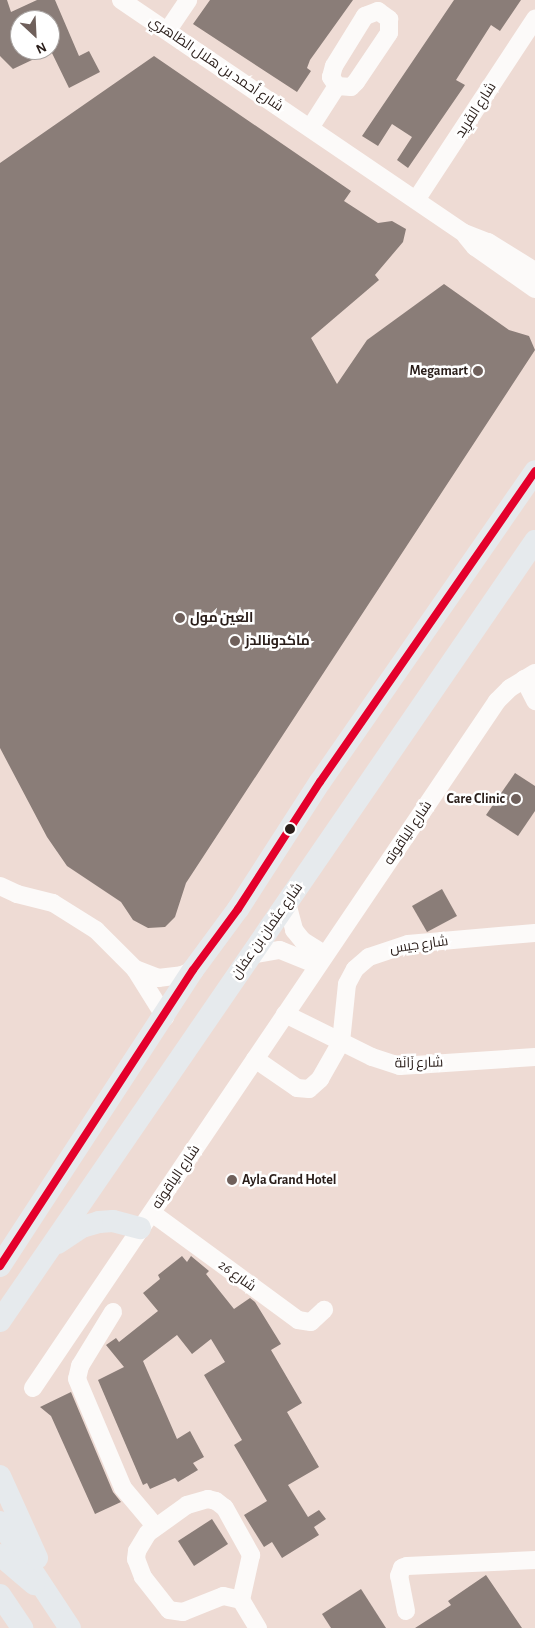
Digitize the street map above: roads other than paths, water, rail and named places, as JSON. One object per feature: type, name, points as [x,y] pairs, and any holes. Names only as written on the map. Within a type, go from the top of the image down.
[{"type":"main road","points":[[0,1266],[66,1162],[165,1017],[193,970],[238,909],[320,782],[535,471]]},
{"type":"main road","name":"شارع عثمان بن عفان","points":[[0,1321],[535,541]]},
{"type":"main road","points":[[49,1249],[82,1227],[99,1222],[146,1221]]},
{"type":"main road","points":[[0,1476],[41,1566],[48,1592]]},
{"type":"main road","points":[[0,1522],[70,1628]]},
{"type":"main road","points":[[0,1555],[48,1592]]},
{"type":"main road","points":[[0,1595],[22,1628]]},
{"type":"street","name":"شارع أحمد بن هلال الظاهري","points":[[121,0],[168,30],[464,233],[488,242],[535,271]]},
{"type":"street","points":[[168,30],[188,0]]},
{"type":"street","name":"شارع الفَرِيد","points":[[416,200],[535,19]]},
{"type":"street","points":[[310,128],[337,86]]},
{"type":"street","name":"شارع أحمد بن هلال الظاهري","points":[[464,233],[475,247],[535,289]]},
{"type":"street","points":[[529,676],[535,701]]},
{"type":"street","name":"شارع الياقوته","points":[[33,1388],[320,959],[497,701],[529,676]]},
{"type":"street","points":[[0,886],[64,909],[96,930],[135,969],[165,1017]]},
{"type":"street","points":[[287,903],[294,930],[320,959]]},
{"type":"street","name":"شارع جيس","points":[[341,1042],[347,984],[355,969],[369,957],[408,944],[535,933]]},
{"type":"street","points":[[250,955],[280,950],[320,959]]},
{"type":"street","points":[[135,969],[158,978],[182,975],[193,970]]},
{"type":"street","name":"شارع زَانَة","points":[[285,1014],[341,1042],[400,1066],[535,1057]]},
{"type":"street","points":[[254,1059],[297,1088],[309,1089],[320,1079],[341,1042]]},
{"type":"street","name":"شارع 26","points":[[146,1221],[298,1320],[311,1322],[324,1310]]},
{"type":"street","points":[[113,1312],[80,1366],[77,1379],[123,1488],[156,1527]]},
{"type":"street","points":[[241,1600],[222,1596],[183,1612],[170,1610],[143,1578],[136,1559],[142,1541],[156,1527],[196,1500],[208,1499],[225,1508],[251,1555],[241,1600],[258,1628]]},
{"type":"street","points":[[406,1611],[399,1576],[402,1568],[408,1566],[535,1560]]},
{"type":"place","name":"Megamart","points":[[478,371]]},
{"type":"place","name":"العين مول","points":[[180,618]]},
{"type":"place","name":"ماكدونالدز","points":[[235,641]]},
{"type":"place","name":"Care Clinic","points":[[516,799]]},
{"type":"place","name":"Ayla Grand Hotel","points":[[232,1180]]}]
